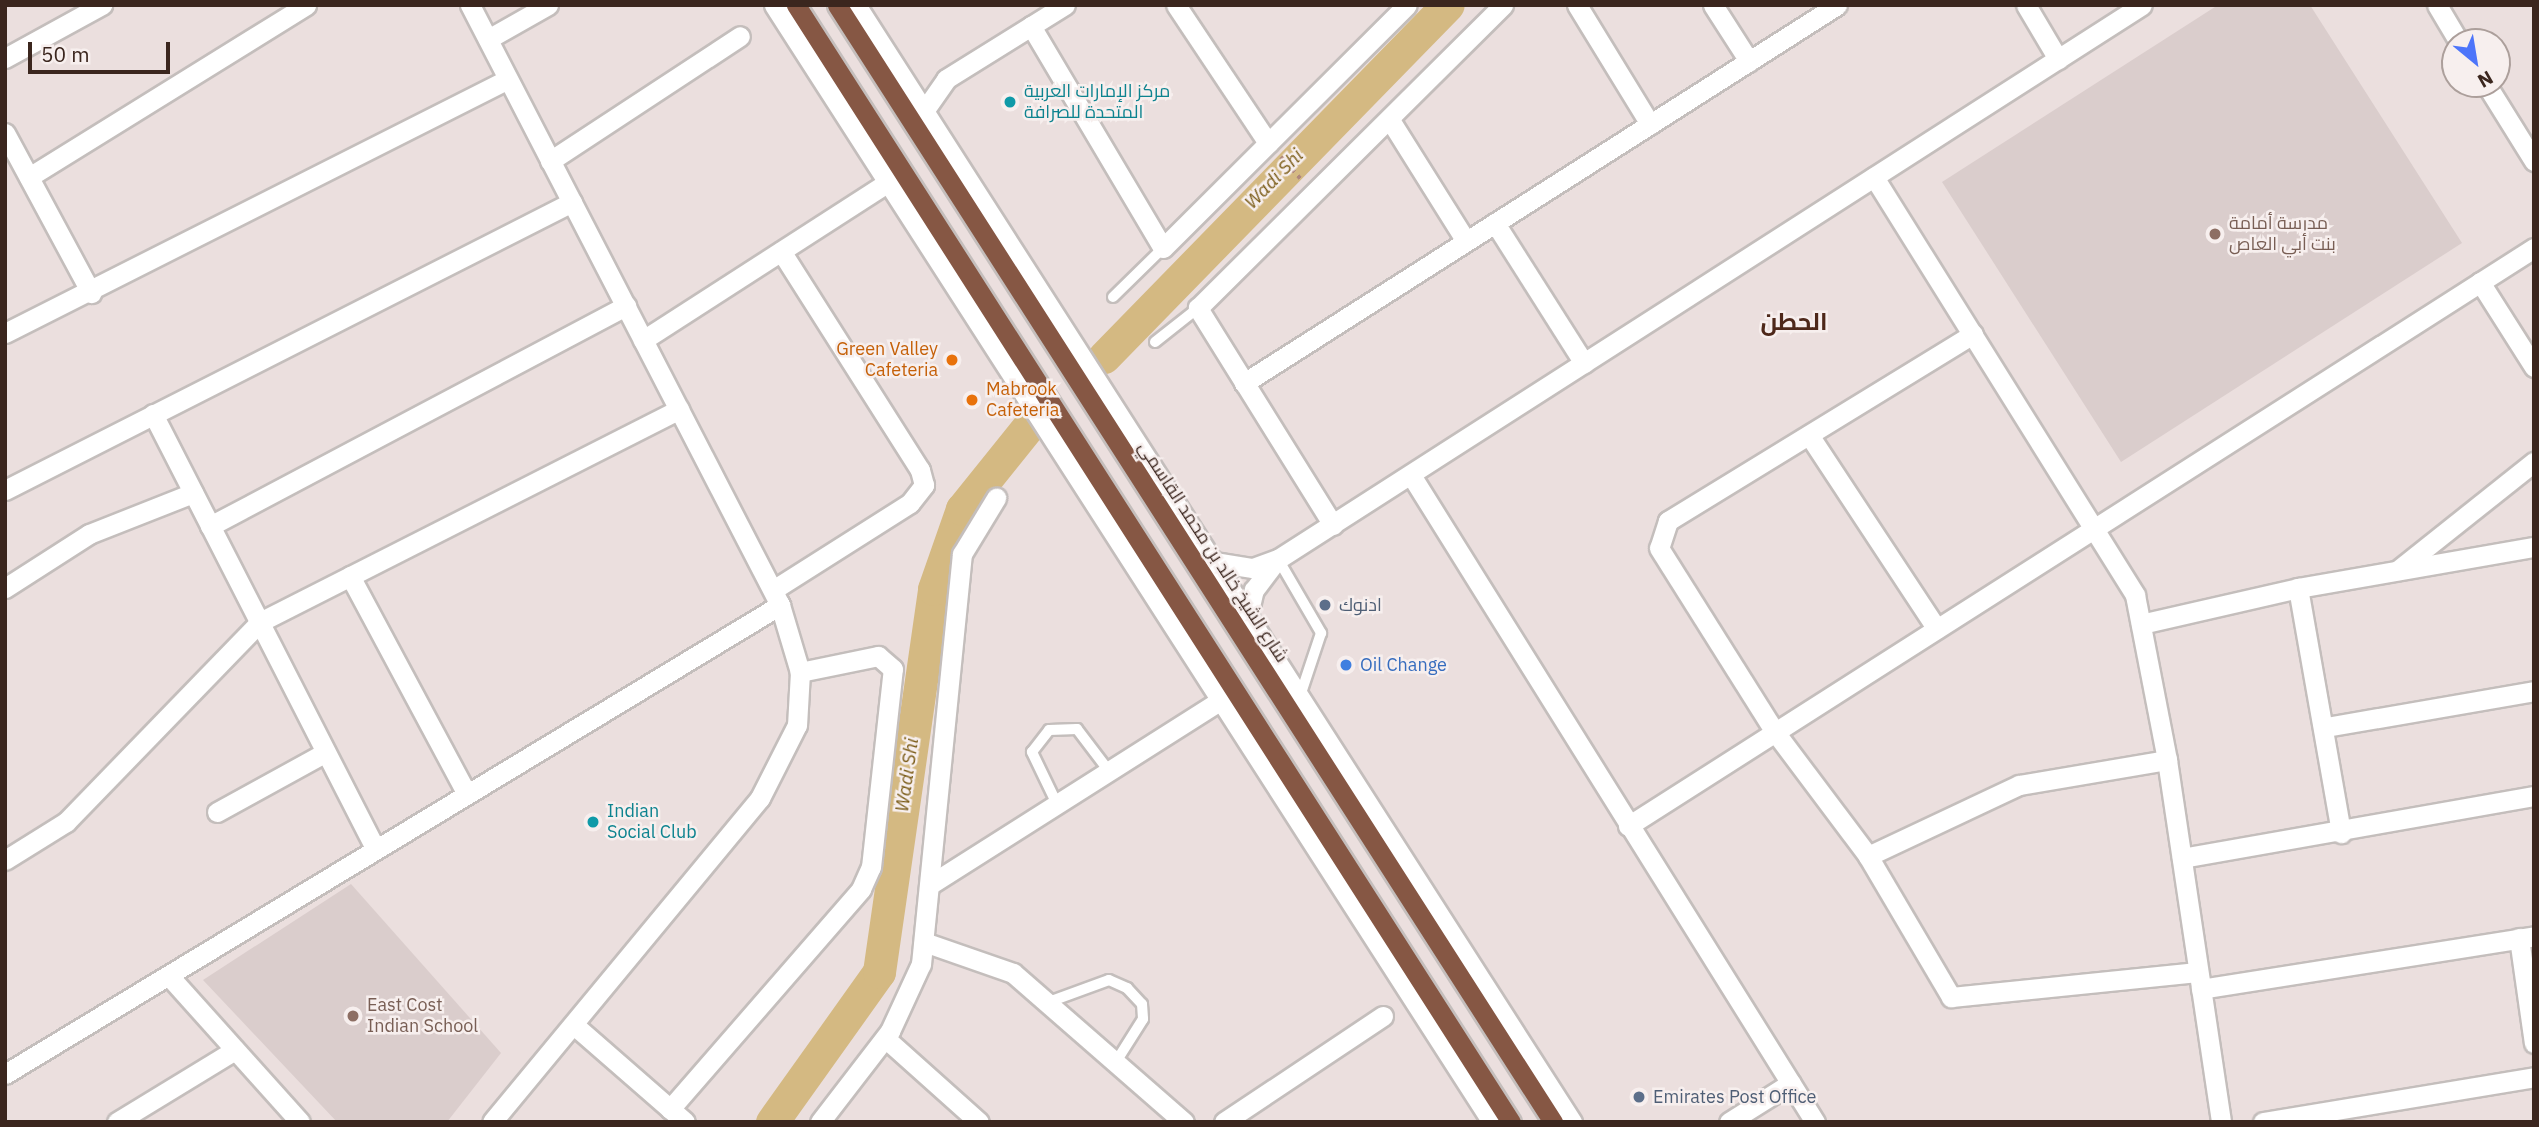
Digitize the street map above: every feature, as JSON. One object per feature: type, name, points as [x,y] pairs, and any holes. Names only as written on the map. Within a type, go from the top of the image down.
[{"type":"highway","points":[[796,5],[1077,444],[1170,605],[1472,1075],[1511,1122]]},
{"type":"highway","name":"شارع الشيخ خالد بن محمد القاسمي","points":[[837,5],[1107,426],[1137,457],[1381,838],[1553,1122]]},
{"type":"street","points":[[5,58],[102,5]]},
{"type":"street","points":[[29,177],[306,5]]},
{"type":"street","points":[[470,5],[777,597],[800,672],[797,725],[760,798],[492,1122]]},
{"type":"street","points":[[488,39],[548,5]]},
{"type":"street","points":[[774,5],[888,182],[1170,605],[1221,700],[1472,1075],[1492,1122]]},
{"type":"street","points":[[856,5],[1137,457],[1214,562],[1300,695],[1381,838],[1572,1122]]},
{"type":"street","points":[[924,111],[946,79],[1065,5]]},
{"type":"street","points":[[1176,5],[1272,147]]},
{"type":"street","points":[[1031,26],[1163,247],[1272,147],[1407,5]]},
{"type":"street","points":[[1333,525],[1198,307],[1390,120],[1503,5]]},
{"type":"street","points":[[1577,5],[1650,124]]},
{"type":"street","points":[[1713,5],[1749,61]]},
{"type":"street","points":[[1244,383],[1837,5]]},
{"type":"street","points":[[2026,5],[2058,59]]},
{"type":"street","points":[[1214,562],[1253,568],[1278,559],[2142,5]]},
{"type":"street","points":[[2437,5],[2451,28]]},
{"type":"street","points":[[550,161],[740,36]]},
{"type":"street","points":[[5,333],[91,293],[508,79]]},
{"type":"street","points":[[2495,98],[2534,161]]},
{"type":"street","points":[[1390,120],[1466,241]]},
{"type":"street","points":[[5,133],[91,293]]},
{"type":"street","points":[[1874,177],[2097,526],[2135,595],[2167,760],[2221,1122]]},
{"type":"street","points":[[643,340],[888,182]]},
{"type":"street","points":[[5,490],[572,202]]},
{"type":"street","points":[[1495,223],[1584,363]]},
{"type":"street","points":[[1628,826],[2534,248]]},
{"type":"street","points":[[5,1074],[467,794],[777,597],[910,503],[924,485],[920,470],[781,251]]},
{"type":"street","points":[[2480,282],[2534,367]]},
{"type":"street","points":[[210,526],[626,306]]},
{"type":"street","points":[[1973,334],[1668,521],[1658,536],[1663,560],[1775,732],[1868,856],[1951,997],[2200,980],[2527,937],[2534,1043]]},
{"type":"street","points":[[5,860],[66,822],[260,622],[679,409]]},
{"type":"street","points":[[153,414],[376,849]]},
{"type":"street","points":[[1810,435],[1937,629]]},
{"type":"street","points":[[2394,573],[2534,462]]},
{"type":"street","points":[[1411,475],[1815,1122]]},
{"type":"street","points":[[5,588],[89,534],[194,494]]},
{"type":"street","points":[[820,1122],[885,1038],[921,964],[962,554],[996,498]]},
{"type":"street","points":[[2141,624],[2298,588],[2534,547]]},
{"type":"street","points":[[1248,615],[1254,590],[1278,559]]},
{"type":"street","points":[[350,576],[467,794]]},
{"type":"street","points":[[2298,588],[2326,727],[2341,832]]},
{"type":"street","points":[[670,1109],[861,889],[871,867],[893,669],[878,656],[800,672]]},
{"type":"street","points":[[2326,727],[2534,691]]},
{"type":"street","points":[[931,884],[1221,700]]},
{"type":"street","points":[[217,813],[326,752]]},
{"type":"street","points":[[1868,856],[2019,785],[2167,760]]},
{"type":"street","points":[[2182,858],[2534,796]]},
{"type":"street","points":[[924,943],[1013,973],[1175,1119]]},
{"type":"street","points":[[169,975],[300,1122]]},
{"type":"street","points":[[1224,1122],[1383,1016]]},
{"type":"street","points":[[574,1025],[685,1122]]},
{"type":"street","points":[[885,1038],[979,1122]]},
{"type":"street","points":[[117,1122],[235,1050]]},
{"type":"street","points":[[2263,1122],[2534,1077]]},
{"type":"street","points":[[1729,1122],[1791,1083]]},
{"type":"lane","points":[[1113,297],[1163,247]]},
{"type":"lane","points":[[1155,342],[1198,307]]},
{"type":"lane","points":[[1278,559],[1321,633],[1300,695]]},
{"type":"lane","points":[[1058,804],[1032,752],[1049,730],[1077,729],[1110,771]]},
{"type":"lane","points":[[1046,1003],[1109,980],[1127,988],[1142,1004],[1143,1019],[1114,1065]]},
{"type":"path","points":[[1272,147],[1305,184]]},
{"type":"shaded area","name":"مدرسة أمامة بنت أبي العاص","points":[[2218,5],[2310,5],[2462,243],[2121,462],[1942,182]]},
{"type":"shaded area","name":"East Cost Indian School","points":[[351,884],[501,1053],[447,1122],[337,1122],[203,980]]},
{"type":"waterway","name":"Wadi Shi","points":[[1104,357],[1448,5]]},
{"type":"waterway","name":"Wadi Shi","points":[[772,1122],[879,972],[934,589],[962,509],[1032,422]]},
{"type":"place","name":"مركز الإمارات العربية المتحدة للصرافة","points":[[1010,102]]},
{"type":"place","name":"مدرسة أمامة بنت أبي العاص","points":[[2215,234]]},
{"type":"place","name":"Green Valley Cafeteria","points":[[952,360]]},
{"type":"place","name":"Mabrook Cafeteria","points":[[972,400]]},
{"type":"place","name":"ادنوك","points":[[1325,605]]},
{"type":"place","name":"Oil Change","points":[[1346,665]]},
{"type":"place","name":"Indian Social Club","points":[[593,822]]},
{"type":"place","name":"East Cost Indian School","points":[[353,1016]]},
{"type":"place","name":"Emirates Post Office","points":[[1639,1097]]},
{"type":"district","name":"الحطن","points":[[1794,322]]}]
